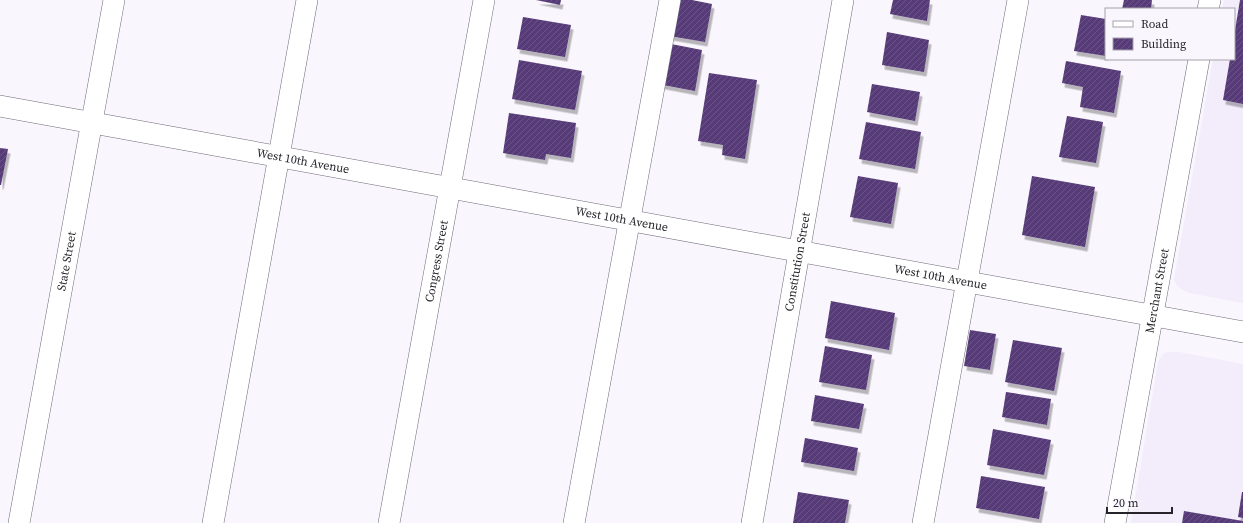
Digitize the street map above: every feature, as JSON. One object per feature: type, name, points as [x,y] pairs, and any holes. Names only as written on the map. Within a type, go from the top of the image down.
[{"type":"street","name":"State Street","points":[[19,523],[114,0]]},
{"type":"street","points":[[213,523],[307,0]]},
{"type":"street","name":"Congress Street","points":[[389,523],[484,0]]},
{"type":"street","points":[[574,523],[670,0]]},
{"type":"street","name":"Constitution Street","points":[[752,523],[843,0]]},
{"type":"street","points":[[922,523],[1018,0]]},
{"type":"street","name":"Merchant Street","points":[[1114,523],[1199,60]]},
{"type":"street","name":"West 10th Avenue","points":[[0,106],[1243,332]]},
{"type":"shaded area","points":[[1224,0],[1243,0],[1243,303],[1189,293],[1178,287],[1174,280],[1213,60],[1235,60],[1235,8],[1222,8]]},
{"type":"shaded area","points":[[1179,352],[1243,364],[1243,523],[1131,523],[1158,362],[1164,353]]},
{"type":"building","points":[[536,0],[561,0],[560,5]]},
{"type":"building","points":[[670,0],[692,0],[712,4],[705,42],[664,35]]},
{"type":"building","points":[[893,0],[930,0],[927,21],[890,14]]},
{"type":"building","points":[[1124,0],[1152,0],[1151,8],[1122,8]]},
{"type":"building","points":[[1240,0],[1243,0],[1243,104],[1223,100],[1230,60],[1235,60],[1235,30]]},
{"type":"building","points":[[1081,15],[1105,19],[1105,56],[1074,51]]},
{"type":"building","points":[[523,17],[571,25],[565,57],[517,49]]},
{"type":"building","points":[[887,32],[929,40],[924,72],[882,65]]},
{"type":"building","points":[[666,43],[702,50],[695,91],[658,84]]},
{"type":"building","points":[[519,60],[582,71],[575,110],[512,99]]},
{"type":"building","points":[[1066,61],[1121,71],[1114,113],[1080,107],[1083,87],[1062,83]]},
{"type":"building","points":[[709,73],[757,80],[745,159],[722,155],[723,145],[698,141]]},
{"type":"building","points":[[872,84],[920,92],[915,121],[867,112]]},
{"type":"building","points":[[509,113],[576,123],[571,158],[546,154],[545,160],[503,153]]},
{"type":"building","points":[[1067,116],[1103,122],[1096,163],[1059,157]]},
{"type":"building","points":[[866,122],[921,132],[915,169],[859,159]]},
{"type":"building","points":[[0,148],[8,149],[1,185],[0,185]]},
{"type":"building","points":[[858,176],[898,183],[891,224],[850,217]]},
{"type":"building","points":[[1032,176],[1095,187],[1085,247],[1022,235]]},
{"type":"building","points":[[831,301],[895,313],[889,350],[825,338]]},
{"type":"building","points":[[970,330],[996,334],[990,370],[964,366]]},
{"type":"building","points":[[1013,340],[1062,348],[1054,391],[1005,382]]},
{"type":"building","points":[[825,346],[872,355],[866,390],[819,382]]},
{"type":"building","points":[[1006,392],[1051,399],[1047,425],[1002,417]]},
{"type":"building","points":[[815,395],[864,404],[859,429],[811,421]]},
{"type":"building","points":[[993,429],[1051,440],[1044,475],[987,465]]},
{"type":"building","points":[[805,438],[858,448],[854,471],[801,462]]},
{"type":"building","points":[[981,476],[1045,487],[1039,519],[976,508]]},
{"type":"building","points":[[798,492],[849,500],[845,523],[793,523]]},
{"type":"building","points":[[1243,492],[1243,518],[1238,517]]},
{"type":"building","points":[[1184,511],[1243,521],[1243,523],[1182,523]]}]
